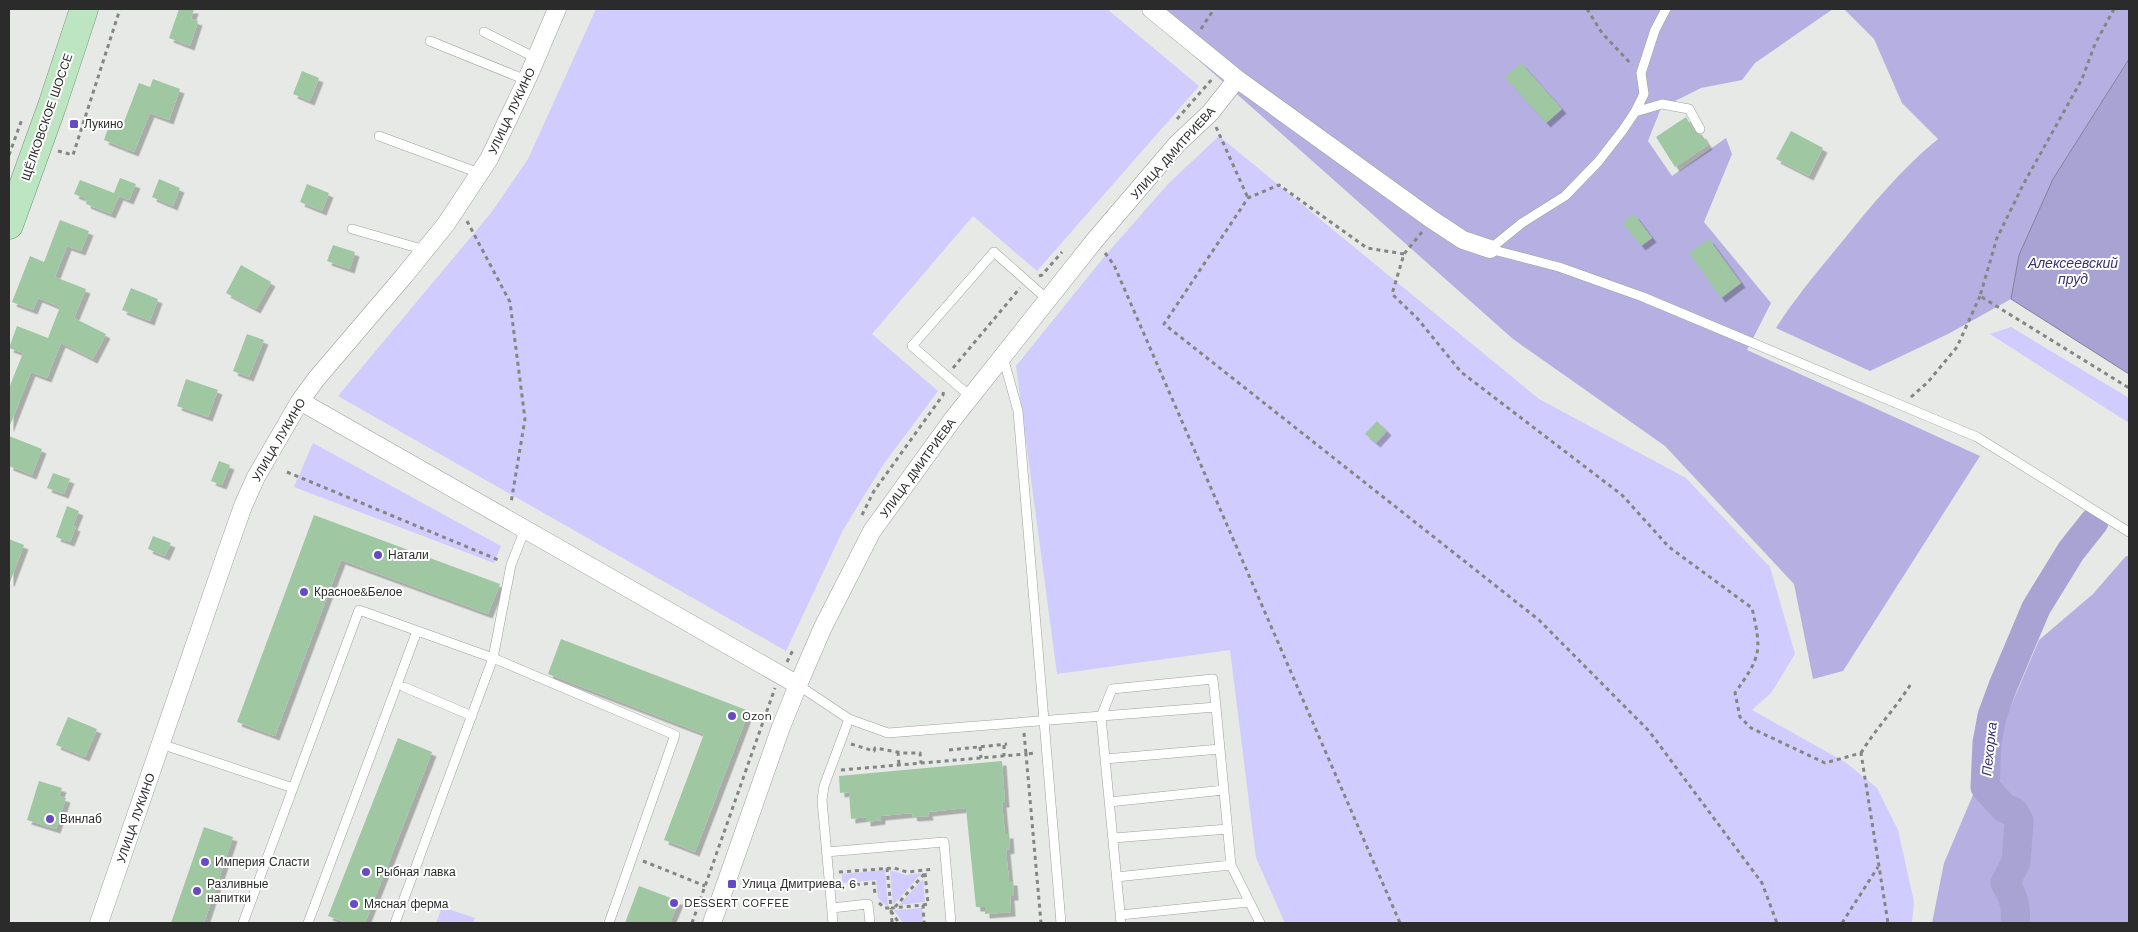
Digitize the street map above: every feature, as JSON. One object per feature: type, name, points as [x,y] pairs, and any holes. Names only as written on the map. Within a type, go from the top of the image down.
[{"type":"main road","name":"ЩЁЛКОВСКОЕ ШОССЕ","points":[[9,225],[55,98],[84,9]]},
{"type":"street","name":"УЛИЦА ЛУКИНО","points":[[99,923],[243,506],[256,477],[300,401],[317,378],[446,224],[489,159],[557,9]]},
{"type":"street","points":[[1151,9],[1237,79],[1432,219],[1463,240],[1490,249]]},
{"type":"street","name":"УЛИЦА ДМИТРИЕВА","points":[[712,923],[798,685],[823,627],[872,531],[971,397],[1095,240],[1177,144],[1210,113],[1237,79]]},
{"type":"street","points":[[300,401],[798,685]]},
{"type":"lane","points":[[1490,249],[1522,223],[1565,196],[1598,162],[1635,112],[1644,94],[1641,73],[1655,30],[1666,9]]},
{"type":"lane","points":[[484,32],[536,58]]},
{"type":"lane","points":[[430,42],[526,80]]},
{"type":"lane","points":[[1635,112],[1662,104],[1688,110],[1700,129]]},
{"type":"lane","points":[[379,136],[479,173]]},
{"type":"lane","points":[[352,229],[425,250]]},
{"type":"lane","points":[[1490,249],[1559,267],[1643,297],[1977,437],[2129,532]]},
{"type":"lane","points":[[971,397],[912,346],[994,252],[1048,300]]},
{"type":"lane","points":[[1002,357],[1018,411],[1061,923]]},
{"type":"lane","points":[[395,923],[493,658],[511,566],[525,529]]},
{"type":"lane","points":[[243,923],[359,610],[493,658],[675,735],[609,923]]},
{"type":"lane","points":[[308,923],[417,631]]},
{"type":"lane","points":[[1249,902],[1120,919],[1101,717],[1112,689],[1213,680],[1231,865],[1260,923]]},
{"type":"lane","points":[[798,685],[849,719],[888,733],[1216,707]]},
{"type":"lane","points":[[404,687],[472,716]]},
{"type":"lane","points":[[833,923],[822,800],[824,786],[849,719]]},
{"type":"lane","points":[[161,744],[293,788]]},
{"type":"lane","points":[[1105,759],[1220,749]]},
{"type":"lane","points":[[1109,802],[1224,790]]},
{"type":"lane","points":[[1113,838],[1228,829]]},
{"type":"lane","points":[[826,852],[944,842],[952,923]]},
{"type":"lane","points":[[1116,877],[1231,865]]},
{"type":"lane","points":[[832,908],[868,904],[870,923]]},
{"type":"path","points":[[57,150],[73,155],[120,9]]},
{"type":"path","points":[[1192,43],[1214,9]]},
{"type":"path","points":[[1587,9],[1602,33],[1641,73]]},
{"type":"path","points":[[1889,400],[1910,398],[1928,382],[1958,347],[1980,296],[1997,238],[2023,185],[2082,79],[2095,44],[2114,9]]},
{"type":"path","points":[[1210,113],[1248,198]]},
{"type":"path","points":[[9,155],[22,119]]},
{"type":"path","points":[[1404,254],[1367,248],[1279,185],[1248,198],[1164,324],[1539,620],[1649,732],[1762,883],[1777,923]]},
{"type":"path","points":[[1432,219],[1404,254],[1392,294],[1417,318],[1461,372],[1622,495],[1669,547],[1752,608],[1759,640],[1755,665],[1735,694],[1740,717],[1750,728],[1825,763],[1861,753]]},
{"type":"path","points":[[467,220],[510,302],[525,418],[512,503]]},
{"type":"path","points":[[1095,240],[1114,265],[1400,923]]},
{"type":"path","points":[[1980,296],[2129,388]]},
{"type":"path","points":[[286,472],[511,566]]},
{"type":"path","points":[[692,923],[780,674]]},
{"type":"path","points":[[1888,923],[1861,753],[1874,732],[1900,701],[1912,682]]},
{"type":"path","points":[[1023,723],[1041,923]]},
{"type":"path","points":[[848,744],[874,751],[875,748],[920,753],[921,763]]},
{"type":"path","points":[[948,750],[1006,745],[1004,756]]},
{"type":"path","points":[[980,747],[981,758]]},
{"type":"path","points":[[898,752],[899,765]]},
{"type":"path","points":[[838,770],[1046,752]]},
{"type":"path","points":[[632,857],[705,886]]},
{"type":"path","points":[[1842,923],[1878,867]]},
{"type":"path","points":[[888,868],[891,908],[928,904],[925,872]]},
{"type":"path","points":[[838,872],[894,868],[906,872],[925,872],[946,868]]},
{"type":"path","points":[[895,907],[925,872]]},
{"type":"path","points":[[922,905],[924,923]]},
{"type":"path","points":[[891,911],[899,923]]},
{"type":"shaded area","points":[[596,9],[1107,9],[1199,86],[1037,271],[973,216],[872,334],[938,391],[883,465],[843,530],[786,651],[338,396],[491,213],[528,159]]},
{"type":"shaded area","points":[[1141,9],[1833,9],[1755,63],[1742,80],[1701,88],[1661,108],[1648,141],[1672,176],[1726,138],[1732,154],[1704,222],[1771,303],[1747,350],[1980,456],[1843,671],[1813,679],[1794,584],[1665,446],[1513,339]]},
{"type":"shaded area","points":[[1844,9],[2129,9],[2129,59],[2053,179],[2019,255],[2011,299],[1948,334],[1870,371],[1776,328],[1807,285],[1875,202],[1911,163],[1938,139],[1902,103],[1874,39]]},
{"type":"shaded area","points":[[1219,136],[1539,399],[1686,478],[1770,567],[1795,654],[1771,693],[1752,710],[1845,762],[1877,788],[1898,830],[1914,902],[1912,923],[1285,923],[1256,858],[1230,650],[1057,674],[1016,366],[1104,257],[1168,184]]},
{"type":"shaded area","points":[[2011,327],[2129,398],[2129,423],[1990,334]]},
{"type":"shaded area","points":[[313,443],[501,546],[494,563],[294,487]]},
{"type":"shaded area","points":[[2126,556],[2129,556],[2129,923],[1932,923],[1944,863],[2039,640],[2093,594]]},
{"type":"shaded area","points":[[885,870],[888,906],[878,898],[876,880],[842,883],[842,874]]},
{"type":"shaded area","points":[[890,870],[906,875],[922,873],[893,905]]},
{"type":"shaded area","points":[[923,879],[925,902],[899,905]]},
{"type":"shaded area","points":[[442,907],[475,918],[473,923],[436,923]]},
{"type":"shaded area","points":[[922,908],[923,918],[921,923],[903,923],[894,910]]},
{"type":"water","name":"Алексеевский пруд","points":[[2129,59],[2129,374],[2011,299],[2019,255],[2053,179]]},
{"type":"building","points":[[179,9],[194,9],[191,19],[198,21],[190,46],[169,38]]},
{"type":"building","points":[[1521,63],[1562,109],[1546,123],[1505,77]]},
{"type":"building","points":[[302,71],[319,78],[310,101],[293,94]]},
{"type":"building","points":[[153,79],[180,89],[169,120],[150,113],[134,152],[104,140],[110,123],[122,127],[139,83],[150,87]]},
{"type":"building","points":[[1686,117],[1695,132],[1702,135],[1708,145],[1675,167],[1656,137]]},
{"type":"building","points":[[1791,131],[1823,148],[1809,176],[1776,159]]},
{"type":"building","points":[[120,178],[136,184],[129,200],[119,196],[111,214],[86,204],[87,199],[74,194],[80,180],[114,193]]},
{"type":"building","points":[[159,179],[180,188],[173,206],[152,197]]},
{"type":"building","points":[[307,184],[329,193],[322,211],[300,202]]},
{"type":"building","points":[[1634,214],[1652,238],[1641,246],[1623,223]]},
{"type":"building","points":[[60,220],[89,231],[81,251],[67,246],[55,277],[86,289],[74,318],[106,334],[93,359],[61,343],[47,378],[31,372],[9,428],[9,388],[23,353],[9,348],[17,326],[48,338],[60,307],[38,298],[33,310],[12,302],[30,256],[44,262]]},
{"type":"building","points":[[1709,239],[1741,283],[1721,298],[1689,253]]},
{"type":"building","points":[[333,245],[355,252],[350,269],[327,261]]},
{"type":"building","points":[[241,265],[271,282],[256,309],[226,293]]},
{"type":"building","points":[[131,288],[158,299],[150,321],[122,310]]},
{"type":"building","points":[[247,334],[264,340],[249,377],[233,371]]},
{"type":"building","points":[[186,379],[218,390],[208,417],[177,406]]},
{"type":"building","points":[[1377,421],[1387,431],[1376,443],[1365,434]]},
{"type":"building","points":[[9,436],[42,449],[32,475],[9,466]]},
{"type":"building","points":[[219,461],[230,465],[222,485],[211,481]]},
{"type":"building","points":[[53,473],[70,479],[64,494],[47,488]]},
{"type":"building","points":[[67,506],[79,511],[73,526],[76,527],[70,542],[56,537]]},
{"type":"building","points":[[314,515],[500,584],[488,614],[341,560],[275,736],[237,722]]},
{"type":"building","points":[[153,536],[171,543],[165,556],[148,549]]},
{"type":"building","points":[[9,539],[24,545],[10,582],[9,582]]},
{"type":"building","points":[[561,639],[749,711],[695,852],[664,840],[704,734],[548,674]]},
{"type":"building","points":[[68,717],[97,729],[85,757],[56,745]]},
{"type":"building","points":[[398,738],[432,752],[365,923],[347,923],[328,916]]},
{"type":"building","points":[[1002,761],[1005,803],[1002,803],[1005,834],[1009,834],[1010,849],[1006,850],[1009,881],[1013,881],[1014,896],[1010,896],[1011,912],[985,914],[985,907],[976,907],[966,808],[928,812],[929,816],[913,817],[912,813],[881,816],[881,820],[866,822],[866,817],[851,819],[849,792],[840,793],[839,776]]},
{"type":"building","points":[[39,781],[62,788],[59,796],[66,798],[56,829],[27,820]]},
{"type":"building","points":[[204,827],[233,837],[204,923],[171,923]]},
{"type":"building","points":[[639,886],[679,901],[670,923],[625,923]]},
{"type":"waterway","name":"Пехорка","points":[[2015,923],[2016,912],[2014,902],[2005,883],[2016,862],[2019,821],[2014,812],[2004,808],[1985,787],[1987,743],[1992,716],[2036,608],[2071,551],[2094,522]]},
{"type":"place","name":"Лукино","points":[[74,124]]},
{"type":"place","name":"Натали","points":[[378,555]]},
{"type":"place","name":"Красное&Белое","points":[[304,592]]},
{"type":"place","name":"Ozon","points":[[732,716]]},
{"type":"place","name":"Винлаб","points":[[50,819]]},
{"type":"place","name":"Империя Сласти","points":[[205,862]]},
{"type":"place","name":"Рыбная лавка","points":[[366,872]]},
{"type":"place","name":"Улица Дмитриева, 6","points":[[732,884]]},
{"type":"place","name":"Разливные напитки","points":[[197,891]]},
{"type":"place","name":"DESSERT COFFEE","points":[[674,903]]},
{"type":"place","name":"Мясная ферма","points":[[354,904]]}]
